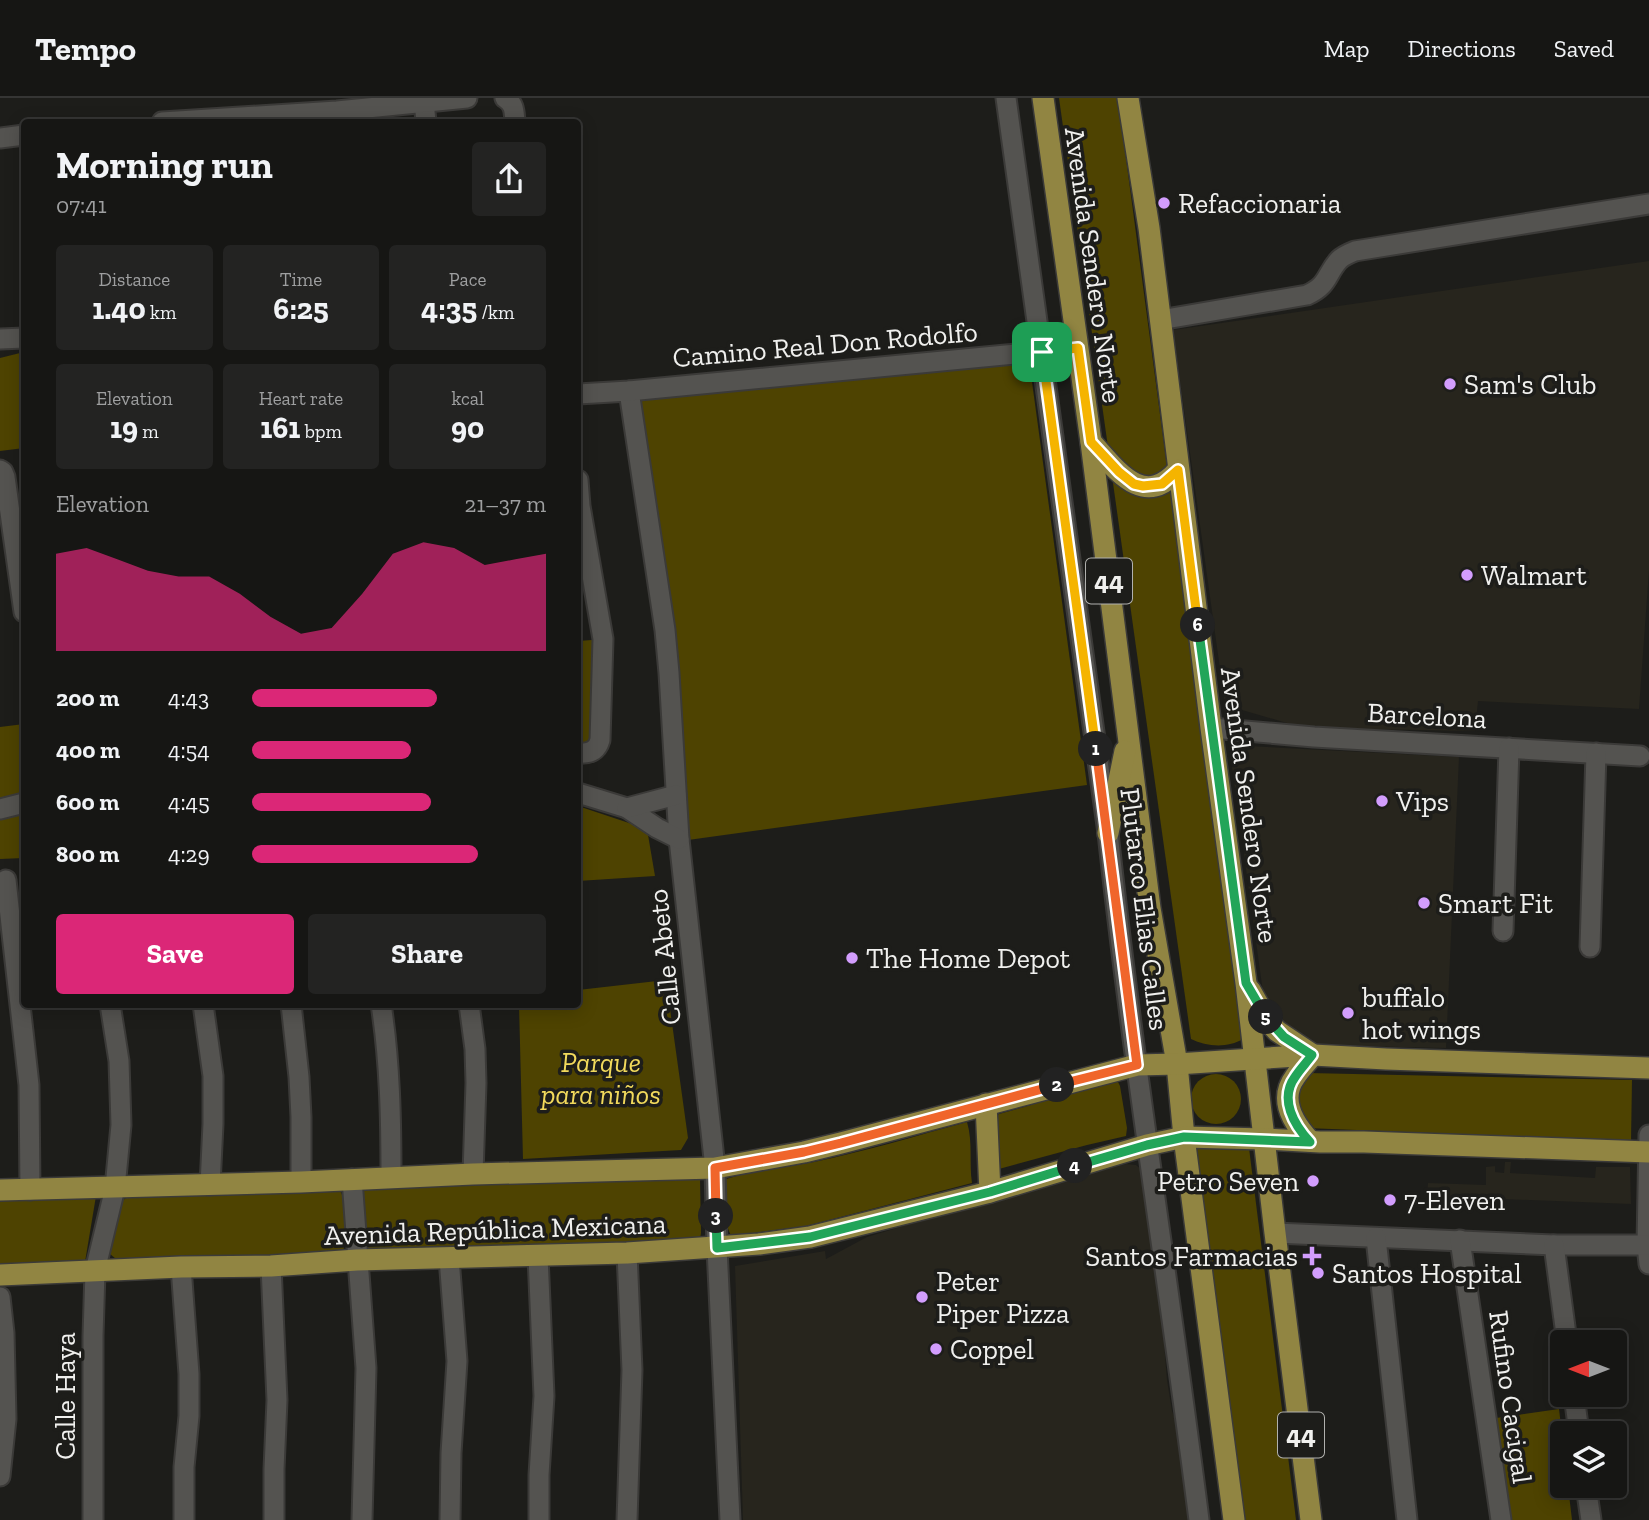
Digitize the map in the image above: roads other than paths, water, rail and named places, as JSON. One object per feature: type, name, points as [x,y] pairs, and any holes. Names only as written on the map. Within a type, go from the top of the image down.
[{"type":"main road","name":"Avenida Sendero Norte","points":[[1043,98],[1091,442],[1150,908],[1177,1064]]},
{"type":"main road","name":"Avenida Sendero Norte","points":[[1128,98],[1149,228],[1211,728],[1246,983],[1311,1520]]},
{"type":"main road","points":[[1091,442],[1134,484],[1162,484],[1178,470]]},
{"type":"main road","points":[[1108,833],[1129,732]]},
{"type":"main road","points":[[1246,983],[1268,1020],[1278,1031],[1312,1055],[1294,1077],[1289,1095],[1294,1123],[1310,1142]]},
{"type":"main road","name":"Avenida República Mexicana","points":[[0,1191],[715,1168],[817,1149],[1137,1065],[1312,1055],[1649,1068]]},
{"type":"main road","name":"44","points":[[1177,1064],[1184,1137],[1234,1520]]},
{"type":"main road","points":[[986,1104],[990,1192]]},
{"type":"main road","name":"Avenida República Mexicana","points":[[0,1275],[717,1248],[810,1237],[990,1192],[1147,1145],[1184,1137],[1649,1152]]},
{"type":"street","points":[[275,119],[337,117],[424,101],[467,98]]},
{"type":"street","name":"Plutarco Elias Calles","points":[[1006,98],[1108,833],[1116,913],[1199,1520]]},
{"type":"street","points":[[424,101],[426,119]]},
{"type":"street","points":[[0,138],[21,135]]},
{"type":"street","points":[[1160,320],[1307,295],[1321,287],[1340,259],[1355,251],[1649,204]]},
{"type":"street","points":[[0,339],[21,338]]},
{"type":"street","name":"Camino Real Don Rodolfo","points":[[581,394],[1078,348]]},
{"type":"street","name":"Calle Abeto","points":[[629,391],[665,630],[679,839],[715,1168],[730,1520]]},
{"type":"street","points":[[2,471],[21,591]]},
{"type":"street","points":[[581,512],[603,639],[600,740],[595,749],[582,754]]},
{"type":"street","name":"Barcelona","points":[[1211,728],[1314,737],[1640,756]]},
{"type":"street","points":[[1503,931],[1509,748]]},
{"type":"street","points":[[1590,947],[1597,753]]},
{"type":"street","points":[[581,794],[627,808],[679,839]]},
{"type":"street","points":[[627,808],[676,794]]},
{"type":"street","points":[[0,809],[21,804]]},
{"type":"street","points":[[6,880],[29,1085],[30,1190]]},
{"type":"street","name":"Calle Haya","points":[[93,1520],[95,1271],[115,1188],[121,1125],[119,1061],[111,1008]]},
{"type":"street","points":[[204,1008],[213,1076],[214,1124],[210,1185]]},
{"type":"street","points":[[291,1008],[299,1077],[301,1182]]},
{"type":"street","points":[[382,1008],[390,1089],[391,1177]]},
{"type":"street","points":[[470,1008],[476,1083],[472,1174]]},
{"type":"street","points":[[1275,1233],[1460,1240],[1648,1252],[1649,1135]]},
{"type":"street","points":[[352,1180],[366,1368],[362,1520]]},
{"type":"street","points":[[1376,1238],[1407,1520]]},
{"type":"street","name":"Rufino Cacigal","points":[[1460,1240],[1501,1520]]},
{"type":"street","points":[[1554,1245],[1565,1330]]},
{"type":"street","points":[[627,1253],[632,1370],[627,1520]]},
{"type":"street","points":[[538,1256],[544,1396],[539,1520]]},
{"type":"street","points":[[449,1258],[457,1361],[450,1520]]},
{"type":"street","points":[[271,1266],[277,1400],[274,1520]]},
{"type":"street","points":[[181,1268],[189,1374],[184,1520]]},
{"type":"street","points":[[0,1297],[4,1333],[6,1419],[0,1476]]},
{"type":"street","points":[[1588,1498],[1591,1520]]},
{"type":"place","name":"Refaccionaria","points":[[1164,203]]},
{"type":"place","name":"Sam's Club","points":[[1450,384]]},
{"type":"place","name":"Walmart","points":[[1467,575]]},
{"type":"place","name":"Vips","points":[[1382,801]]},
{"type":"place","name":"Smart Fit","points":[[1424,903]]},
{"type":"place","name":"The Home Depot","points":[[852,958]]},
{"type":"place","name":"buffalo hot wings","points":[[1348,1013]]},
{"type":"place","name":"Petro Seven","points":[[1313,1181]]},
{"type":"place","name":"7-Eleven","points":[[1390,1200]]},
{"type":"place","name":"Santos Farmacias","points":[[1312,1256]]},
{"type":"place","name":"Santos Hospital","points":[[1318,1273]]},
{"type":"place","name":"Peter Piper Pizza","points":[[922,1297]]},
{"type":"place","name":"Coppel","points":[[936,1349]]},
{"type":"park label","name":"Parque para niños","points":[[601,1078]]}]
